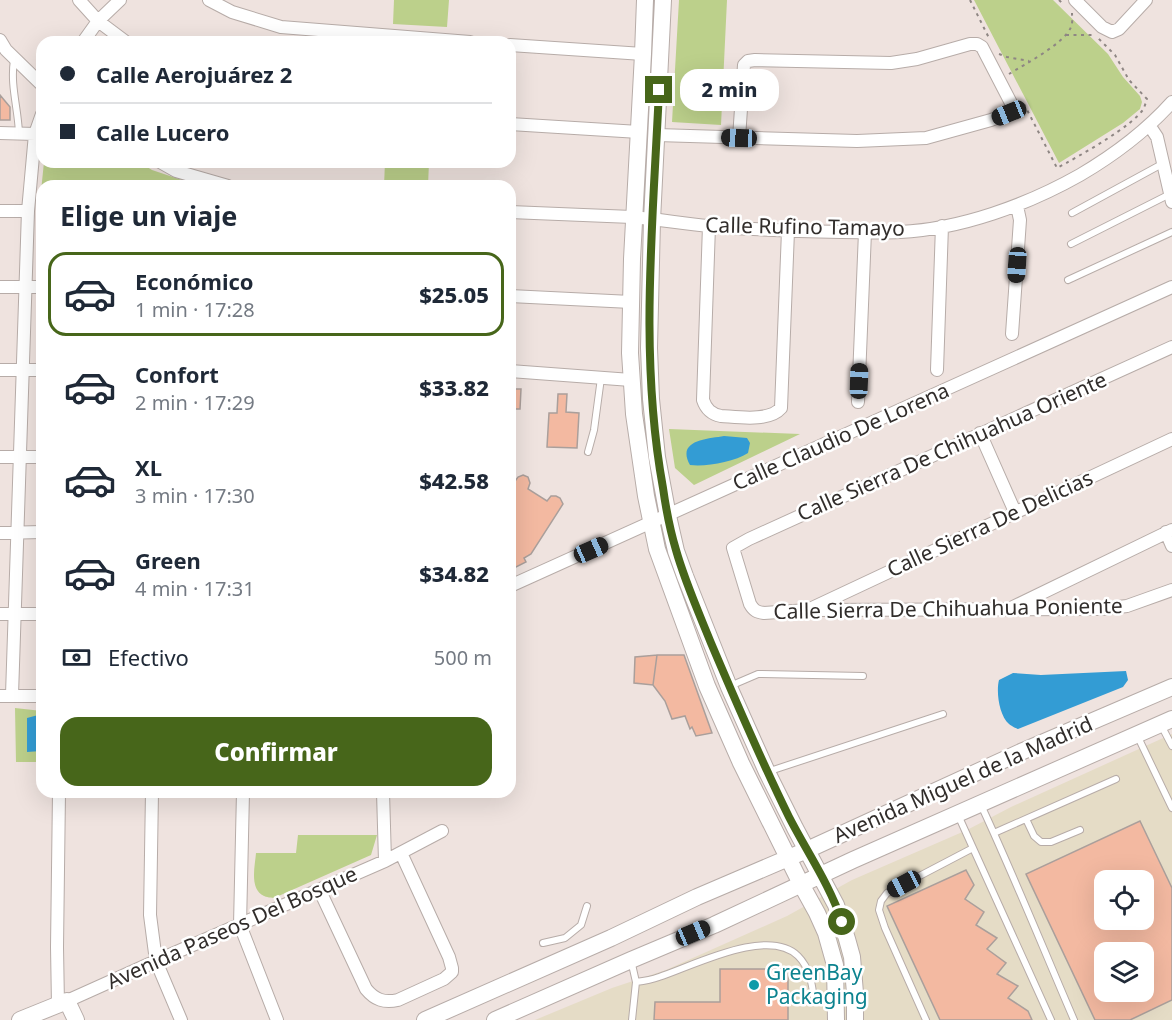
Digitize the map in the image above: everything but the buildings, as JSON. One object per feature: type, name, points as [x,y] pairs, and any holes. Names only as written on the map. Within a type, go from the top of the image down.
[{"type":"street","points":[[79,0],[98,21],[118,36]]},
{"type":"street","points":[[87,36],[98,21],[120,0]]},
{"type":"street","points":[[209,0],[231,12],[281,27],[394,36]]},
{"type":"street","points":[[645,0],[634,218],[630,380],[645,496],[676,551],[729,687],[767,772],[836,905],[852,957],[855,1020]]},
{"type":"street","points":[[663,0],[649,321],[651,399],[660,519],[657,549],[707,686],[741,764],[826,933],[835,965],[836,1020]]},
{"type":"street","points":[[1072,6],[1112,32],[1119,29],[1146,0]]},
{"type":"street","points":[[657,135],[739,138],[857,141],[926,138],[1009,113],[1011,103],[982,46],[977,44],[891,63],[755,60],[748,61],[744,65],[739,138]]},
{"type":"street","points":[[516,45],[643,54]]},
{"type":"street","points":[[5,49],[36,79]]},
{"type":"street","name":"Calle Rufino Tamayo","points":[[516,212],[634,218],[788,231],[901,232],[942,226],[979,218],[1017,206],[1065,183],[1123,146],[1172,102]]},
{"type":"street","points":[[516,124],[639,132]]},
{"type":"street","points":[[1149,125],[1157,137],[1171,198]]},
{"type":"street","points":[[36,131],[28,212],[15,614],[6,696],[36,696]]},
{"type":"street","points":[[0,133],[35,134]]},
{"type":"street","points":[[171,168],[207,180]]},
{"type":"street","points":[[1012,334],[1020,220],[1017,206]]},
{"type":"street","points":[[0,211],[28,212]]},
{"type":"street","points":[[710,226],[703,400],[709,411],[721,416],[764,417],[772,415],[781,408],[788,231]]},
{"type":"street","points":[[937,370],[942,226]]},
{"type":"street","points":[[858,402],[865,232]]},
{"type":"street","points":[[0,287],[36,287]]},
{"type":"street","name":"Calle Claudio De Lorena","points":[[516,583],[1172,287]]},
{"type":"street","points":[[516,296],[631,302]]},
{"type":"street","name":"Calle Sierra De Chihuahua Oriente","points":[[757,612],[750,604],[733,548],[1172,347]]},
{"type":"street","points":[[0,370],[36,370]]},
{"type":"street","points":[[516,371],[630,380]]},
{"type":"street","points":[[980,433],[1015,512]]},
{"type":"street","name":"Calle Sierra De Delicias","points":[[808,610],[1172,440]]},
{"type":"street","points":[[0,457],[36,457]]},
{"type":"street","points":[[1009,609],[1169,531],[1172,546]]},
{"type":"street","points":[[0,533],[36,532]]},
{"type":"street","name":"Calle Sierra De Chihuahua Poniente","points":[[757,612],[1102,609],[1134,604],[1172,590]]},
{"type":"street","points":[[0,614],[36,614]]},
{"type":"street","name":"Avenida Miguel de la Madrid","points":[[425,1020],[1023,751],[1172,687]]},
{"type":"street","name":"Avenida Miguel de la Madrid","points":[[503,1018],[1166,721]]},
{"type":"street","points":[[59,798],[57,947],[63,1003],[76,1020]]},
{"type":"street","points":[[152,798],[150,915],[156,961],[181,1020]]},
{"type":"street","points":[[243,798],[240,925],[278,1020]]},
{"type":"street","points":[[383,798],[385,861]]},
{"type":"street","name":"Avenida Paseos Del Bosque","points":[[21,1020],[320,891],[442,831]]},
{"type":"street","points":[[320,891],[366,989],[372,996],[390,1002],[444,979],[452,972],[449,957],[401,853]]},
{"type":"street","points":[[817,913],[836,905]]},
{"type":"lane","points":[[5,49],[12,74],[19,133]]},
{"type":"lane","points":[[1072,213],[1162,164]]},
{"type":"lane","points":[[1071,243],[1171,198]]},
{"type":"lane","points":[[1068,280],[1172,232]]},
{"type":"lane","points":[[588,452],[594,430],[601,378]]},
{"type":"lane","points":[[729,687],[758,674],[862,676]]},
{"type":"lane","points":[[767,772],[943,714]]},
{"type":"lane","points":[[1166,721],[1172,746]]},
{"type":"lane","points":[[1137,734],[1172,808]]},
{"type":"lane","points":[[994,833],[1116,779]]},
{"type":"lane","points":[[981,804],[1074,1020]]},
{"type":"lane","points":[[958,814],[1051,1020]]},
{"type":"lane","points":[[1026,819],[1034,836],[1041,842],[1051,842],[1080,830]]},
{"type":"lane","points":[[926,1020],[885,928],[879,910],[880,901],[887,893],[973,848]]},
{"type":"lane","points":[[543,943],[565,938],[581,925],[587,906]]},
{"type":"lane","points":[[636,982],[657,978],[718,954],[741,948],[781,947],[793,951],[806,966],[814,999]]},
{"type":"lane","points":[[631,960],[636,982],[632,1020]]},
{"type":"path","points":[[970,0],[992,42]]},
{"type":"path","points":[[1059,0],[1072,6],[1079,21]]},
{"type":"path","points":[[998,79],[1039,56],[1066,35],[1073,21],[1072,6]]},
{"type":"path","points":[[1025,105],[1057,168],[1126,126],[1143,110],[1147,99],[1129,80],[1115,55],[1087,28]]},
{"type":"path","points":[[1066,35],[1095,35],[1112,32]]},
{"type":"path","points":[[1001,60],[997,53],[1030,61]]},
{"type":"shaded area","points":[[1172,734],[1172,1020],[535,1020],[612,988],[666,970],[787,916],[852,880],[967,830],[1011,807]]},
{"type":"green space","points":[[394,0],[449,0],[447,27],[393,24]]},
{"type":"green space","points":[[679,0],[727,0],[721,125],[672,122]]},
{"type":"green space","points":[[974,0],[1053,0],[1108,54],[1123,77],[1140,96],[1142,102],[1140,109],[1123,123],[1059,163]]},
{"type":"green space","points":[[43,168],[149,168],[182,180],[42,180]]},
{"type":"green space","points":[[385,168],[429,168],[428,180],[384,180]]},
{"type":"green space","points":[[669,429],[800,434],[694,485],[675,468]]},
{"type":"green space","points":[[15,708],[36,710],[36,762],[16,762]]},
{"type":"green space","points":[[298,835],[377,835],[371,855],[274,898],[259,893],[256,888],[254,870],[256,853],[296,853]]},
{"type":"water","points":[[724,436],[747,438],[750,443],[748,453],[720,463],[690,465],[687,450],[690,446],[695,442]]},
{"type":"water","points":[[1126,671],[1128,680],[1123,687],[1018,729],[1009,724],[1001,709],[998,697],[999,680],[1013,673],[1041,675]]},
{"type":"water","points":[[36,716],[36,751],[27,752],[27,718]]},
{"type":"place","name":"GreenBay Packaging","points":[[754,985]]},
{"type":"route","points":[[659,90],[652,220],[649,348],[657,457],[668,516],[676,551],[729,687],[767,772],[836,905],[842,922]]}]
